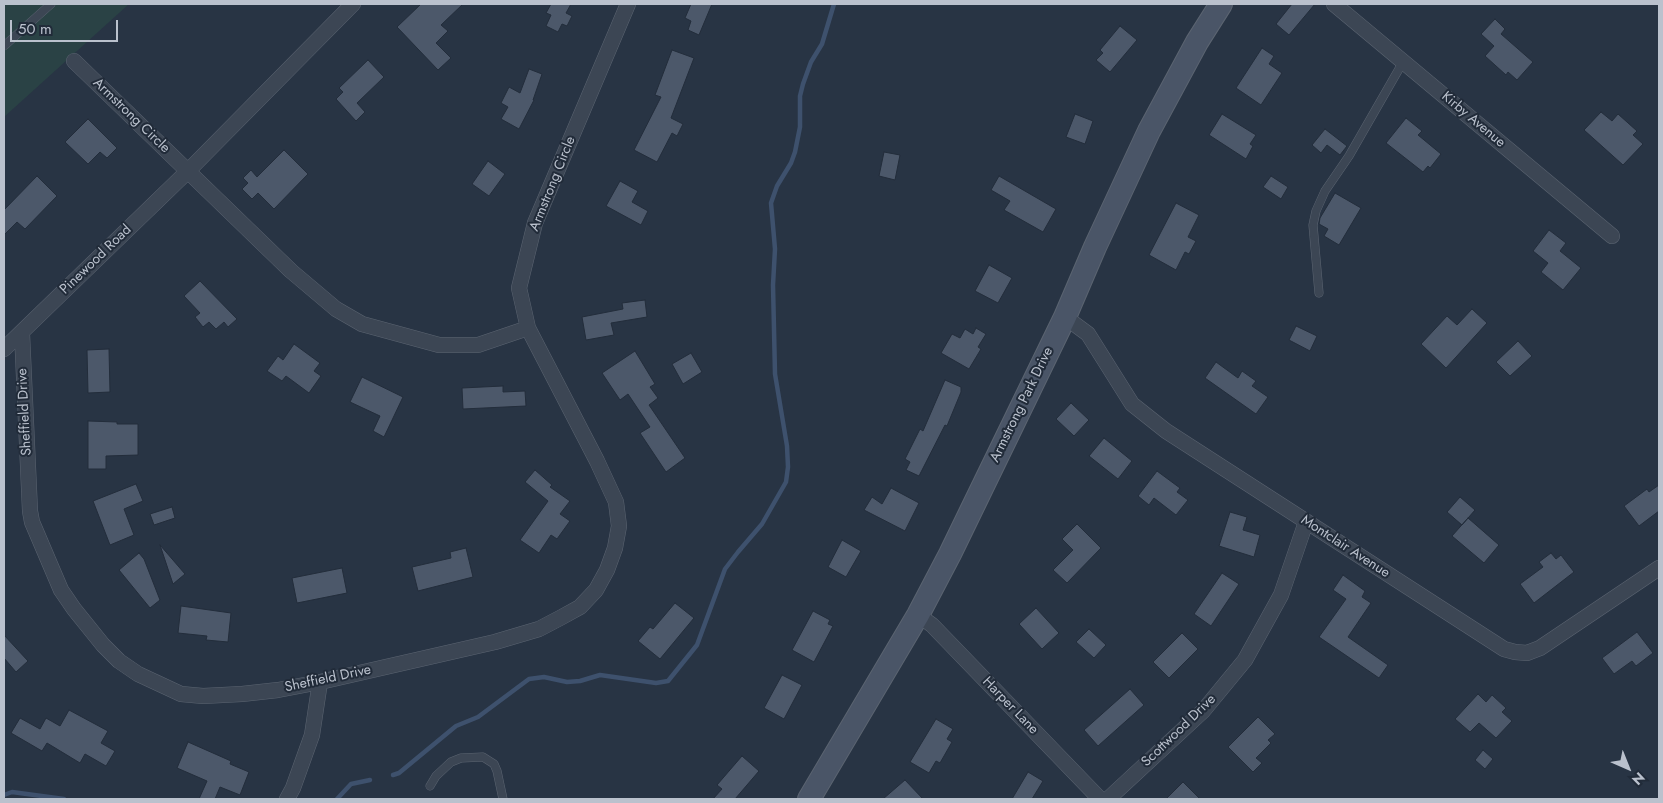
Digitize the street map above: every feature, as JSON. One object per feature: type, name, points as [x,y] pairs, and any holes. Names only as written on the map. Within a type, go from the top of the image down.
[{"type":"main road","name":"Armstrong Park Drive","points":[[809,799],[918,616],[976,502],[1064,317],[1149,131],[1193,50],[1221,4]]},
{"type":"street","points":[[188,171],[353,4]]},
{"type":"street","name":"Armstrong Circle","points":[[74,61],[291,271],[336,309],[362,324],[439,345],[478,345],[528,328],[519,288],[535,223],[628,4]]},
{"type":"street","name":"Kirby Avenue","points":[[1334,4],[1612,236]]},
{"type":"street","name":"Pinewood Road","points":[[4,349],[188,171]]},
{"type":"street","name":"Montclair Avenue","points":[[1064,317],[1088,334],[1132,404],[1166,431],[1504,649],[1527,653],[1540,648],[1659,568]]},
{"type":"street","name":"Sheffield Drive","points":[[22,333],[30,511],[32,522],[61,590],[88,627],[120,661],[138,674],[181,694],[204,696],[242,694],[320,682],[517,636],[560,618],[580,607],[596,590],[607,570],[615,548],[618,526],[616,502],[597,461],[528,328]]},
{"type":"street","name":"Scottwood Drive","points":[[1108,799],[1203,711],[1245,660],[1281,595],[1306,522]]},
{"type":"street","name":"Harper Lane","points":[[918,616],[932,626],[1100,799]]},
{"type":"street","points":[[287,799],[293,788],[312,735],[320,682]]},
{"type":"lane","points":[[4,46],[51,4]]},
{"type":"lane","points":[[1320,293],[1313,225],[1316,211],[1325,191],[1349,156],[1403,62]]},
{"type":"lane","points":[[430,786],[436,776],[451,762],[461,758],[483,757],[494,764],[503,799]]},
{"type":"green space","points":[[4,4],[129,4],[4,117]]},
{"type":"building","points":[[421,4],[463,4],[441,25],[448,31],[436,43],[451,58],[438,70],[397,27]]},
{"type":"building","points":[[551,4],[571,4],[566,13],[572,16],[567,26],[562,24],[558,32],[546,26],[551,15],[546,13]]},
{"type":"building","points":[[691,4],[712,4],[699,35],[688,30],[691,21],[685,18]]},
{"type":"building","points":[[1292,4],[1315,4],[1289,35],[1276,24]]},
{"type":"building","points":[[1495,19],[1505,29],[1501,34],[1533,62],[1517,80],[1508,72],[1506,75],[1485,56],[1494,46],[1481,34]]},
{"type":"building","points":[[1120,26],[1137,40],[1110,72],[1096,60],[1103,53],[1100,50]]},
{"type":"building","points":[[1262,48],[1274,56],[1269,64],[1282,73],[1261,105],[1236,88]]},
{"type":"building","points":[[672,50],[694,58],[671,118],[683,124],[677,136],[672,133],[657,162],[634,150],[661,97],[655,95]]},
{"type":"building","points":[[368,60],[384,77],[357,103],[365,112],[356,121],[336,99],[343,92],[339,88]]},
{"type":"building","points":[[529,69],[542,74],[534,100],[519,129],[501,119],[508,107],[501,103],[509,87],[520,93]]},
{"type":"building","points":[[1601,112],[1612,121],[1618,114],[1637,131],[1633,135],[1643,144],[1623,165],[1584,130]]},
{"type":"building","points":[[1075,114],[1093,121],[1085,144],[1066,137]]},
{"type":"building","points":[[1222,114],[1256,135],[1250,144],[1253,146],[1246,159],[1209,135]]},
{"type":"building","points":[[1406,118],[1422,131],[1418,135],[1441,154],[1430,168],[1428,166],[1423,172],[1386,143]]},
{"type":"building","points":[[88,119],[117,148],[107,158],[100,152],[88,164],[65,142]]},
{"type":"building","points":[[1325,129],[1347,146],[1340,155],[1327,145],[1321,153],[1312,145]]},
{"type":"building","points":[[284,150],[308,174],[274,209],[258,193],[252,199],[242,189],[248,183],[243,178],[251,170],[257,177]]},
{"type":"building","points":[[884,152],[900,155],[895,180],[879,176]]},
{"type":"building","points":[[488,161],[505,174],[489,196],[472,184]]},
{"type":"building","points":[[37,176],[57,196],[25,229],[17,222],[4,235],[4,210]]},
{"type":"building","points":[[999,176],[1056,209],[1043,232],[1004,210],[1010,201],[991,190]]},
{"type":"building","points":[[1271,176],[1288,187],[1281,199],[1263,187]]},
{"type":"building","points":[[620,181],[638,191],[632,202],[648,211],[641,225],[606,206]]},
{"type":"building","points":[[1335,193],[1361,208],[1339,245],[1324,236],[1328,229],[1319,224],[1320,218]]},
{"type":"building","points":[[1176,203],[1199,215],[1188,237],[1196,241],[1189,254],[1185,252],[1176,270],[1149,255]]},
{"type":"building","points":[[1549,230],[1566,243],[1560,251],[1581,268],[1563,290],[1541,272],[1548,263],[1533,251]]},
{"type":"building","points":[[989,265],[1012,278],[998,303],[975,291]]},
{"type":"building","points":[[200,281],[237,319],[228,327],[224,322],[216,329],[209,322],[203,327],[195,317],[200,313],[184,296]]},
{"type":"building","points":[[645,300],[647,317],[611,323],[614,335],[586,340],[582,317],[623,309],[622,303]]},
{"type":"building","points":[[1472,309],[1487,323],[1446,368],[1421,344],[1447,316],[1457,325]]},
{"type":"building","points":[[1296,326],[1317,336],[1310,351],[1289,340]]},
{"type":"building","points":[[976,328],[986,334],[978,347],[981,349],[969,369],[941,353],[952,334],[960,338],[965,329],[973,334]]},
{"type":"building","points":[[1518,341],[1532,356],[1510,376],[1496,362]]},
{"type":"building","points":[[294,344],[320,363],[314,371],[321,376],[309,393],[286,376],[282,381],[267,371],[278,356],[283,360]]},
{"type":"building","points":[[109,349],[110,392],[88,393],[87,350]]},
{"type":"building","points":[[635,351],[655,384],[650,387],[658,398],[649,405],[685,458],[666,472],[640,433],[650,427],[628,394],[620,400],[602,373]]},
{"type":"building","points":[[691,353],[702,372],[683,384],[672,364]]},
{"type":"building","points":[[1216,362],[1238,378],[1242,371],[1256,381],[1252,386],[1268,397],[1256,414],[1205,378]]},
{"type":"building","points":[[362,377],[403,397],[384,437],[373,431],[380,416],[350,402]]},
{"type":"building","points":[[945,380],[961,387],[961,392],[947,426],[945,425],[919,476],[906,470],[910,462],[905,459],[920,429],[923,431]]},
{"type":"building","points":[[503,386],[503,392],[525,391],[526,406],[463,409],[462,388]]},
{"type":"building","points":[[1071,403],[1089,420],[1074,436],[1056,419]]},
{"type":"building","points":[[88,421],[138,424],[138,455],[106,456],[106,469],[88,469]]},
{"type":"building","points":[[1104,438],[1132,461],[1118,479],[1089,456]]},
{"type":"building","points":[[535,470],[552,485],[550,487],[570,501],[560,514],[570,521],[557,539],[551,535],[539,553],[520,540],[548,501],[525,482]]},
{"type":"building","points":[[1157,471],[1180,488],[1177,492],[1188,500],[1176,515],[1154,498],[1149,505],[1138,496]]},
{"type":"building","points":[[136,484],[143,501],[124,509],[134,535],[110,545],[93,501]]},
{"type":"building","points":[[1659,485],[1659,511],[1639,526],[1624,506],[1647,489],[1649,492]]},
{"type":"building","points":[[891,488],[919,503],[905,531],[864,510],[872,497],[882,504]]},
{"type":"building","points":[[1460,497],[1475,510],[1462,525],[1447,512]]},
{"type":"building","points":[[172,507],[175,518],[154,525],[150,514]]},
{"type":"building","points":[[1230,512],[1247,517],[1243,530],[1260,535],[1254,557],[1219,546]]},
{"type":"building","points":[[1468,518],[1499,545],[1484,563],[1452,536]]},
{"type":"building","points":[[1077,524],[1101,548],[1067,583],[1053,570],[1073,550],[1062,539]]},
{"type":"building","points":[[842,540],[861,551],[846,577],[828,567]]},
{"type":"building","points":[[160,545],[185,574],[173,584]]},
{"type":"building","points":[[466,548],[473,577],[418,591],[412,567],[451,558],[450,552]]},
{"type":"building","points":[[139,553],[144,559],[160,600],[150,608],[119,570]]},
{"type":"building","points":[[1551,553],[1556,559],[1561,555],[1574,572],[1534,603],[1520,584],[1543,567],[1539,562]]},
{"type":"building","points":[[342,568],[347,593],[297,603],[292,578]]},
{"type":"building","points":[[1222,573],[1239,584],[1211,626],[1194,614]]},
{"type":"building","points":[[1343,575],[1365,591],[1362,597],[1371,603],[1348,637],[1388,665],[1379,678],[1319,637],[1346,599],[1333,590]]},
{"type":"building","points":[[675,603],[694,618],[660,659],[638,641],[650,627],[653,629]]},
{"type":"building","points":[[181,606],[231,613],[228,642],[206,640],[207,636],[178,633]]},
{"type":"building","points":[[1036,608],[1059,633],[1042,649],[1019,624]]},
{"type":"building","points":[[813,611],[830,620],[828,624],[833,626],[814,662],[792,650]]},
{"type":"building","points":[[1089,629],[1106,645],[1094,658],[1076,642]]},
{"type":"building","points":[[1637,632],[1653,653],[1636,666],[1632,661],[1614,674],[1602,658]]},
{"type":"building","points":[[1182,633],[1198,649],[1169,678],[1153,662]]},
{"type":"building","points":[[4,635],[28,661],[16,672],[4,658]]},
{"type":"building","points":[[782,675],[802,685],[784,719],[764,708]]},
{"type":"building","points":[[1130,689],[1144,705],[1098,746],[1084,730]]},
{"type":"building","points":[[1478,694],[1486,702],[1492,695],[1506,708],[1502,712],[1512,721],[1496,738],[1479,723],[1470,732],[1455,719]]},
{"type":"building","points":[[69,710],[108,731],[101,743],[115,751],[106,766],[85,754],[80,763],[47,743],[42,751],[11,733],[20,718],[40,729],[46,718],[60,726]]},
{"type":"building","points":[[1258,717],[1275,734],[1268,740],[1271,743],[1256,758],[1262,763],[1253,772],[1228,747]]},
{"type":"building","points":[[936,719],[953,729],[947,739],[952,742],[940,763],[936,761],[929,773],[910,762]]},
{"type":"building","points":[[188,742],[231,761],[230,764],[249,772],[240,795],[220,787],[215,799],[199,799],[207,781],[177,768]]},
{"type":"building","points":[[1483,750],[1493,759],[1485,769],[1475,760]]},
{"type":"building","points":[[742,756],[759,771],[735,799],[713,799],[722,789],[717,785]]},
{"type":"building","points":[[1028,772],[1043,781],[1032,799],[1012,799]]},
{"type":"building","points":[[905,780],[923,799],[883,799]]},
{"type":"building","points":[[1183,782],[1200,799],[1166,799]]},
{"type":"waterway","points":[[393,775],[399,773],[456,726],[478,717],[529,679],[544,677],[567,682],[580,681],[600,675],[656,683],[668,681],[697,645],[725,569],[762,524],[786,482],[788,467],[787,446],[775,374],[773,285],[775,249],[771,203],[777,186],[791,163],[795,152],[800,127],[800,96],[803,84],[811,62],[822,44],[834,4]]},
{"type":"waterway","points":[[337,799],[351,784],[370,780]]},
{"type":"waterway","points":[[4,795],[12,792],[64,799]]}]
